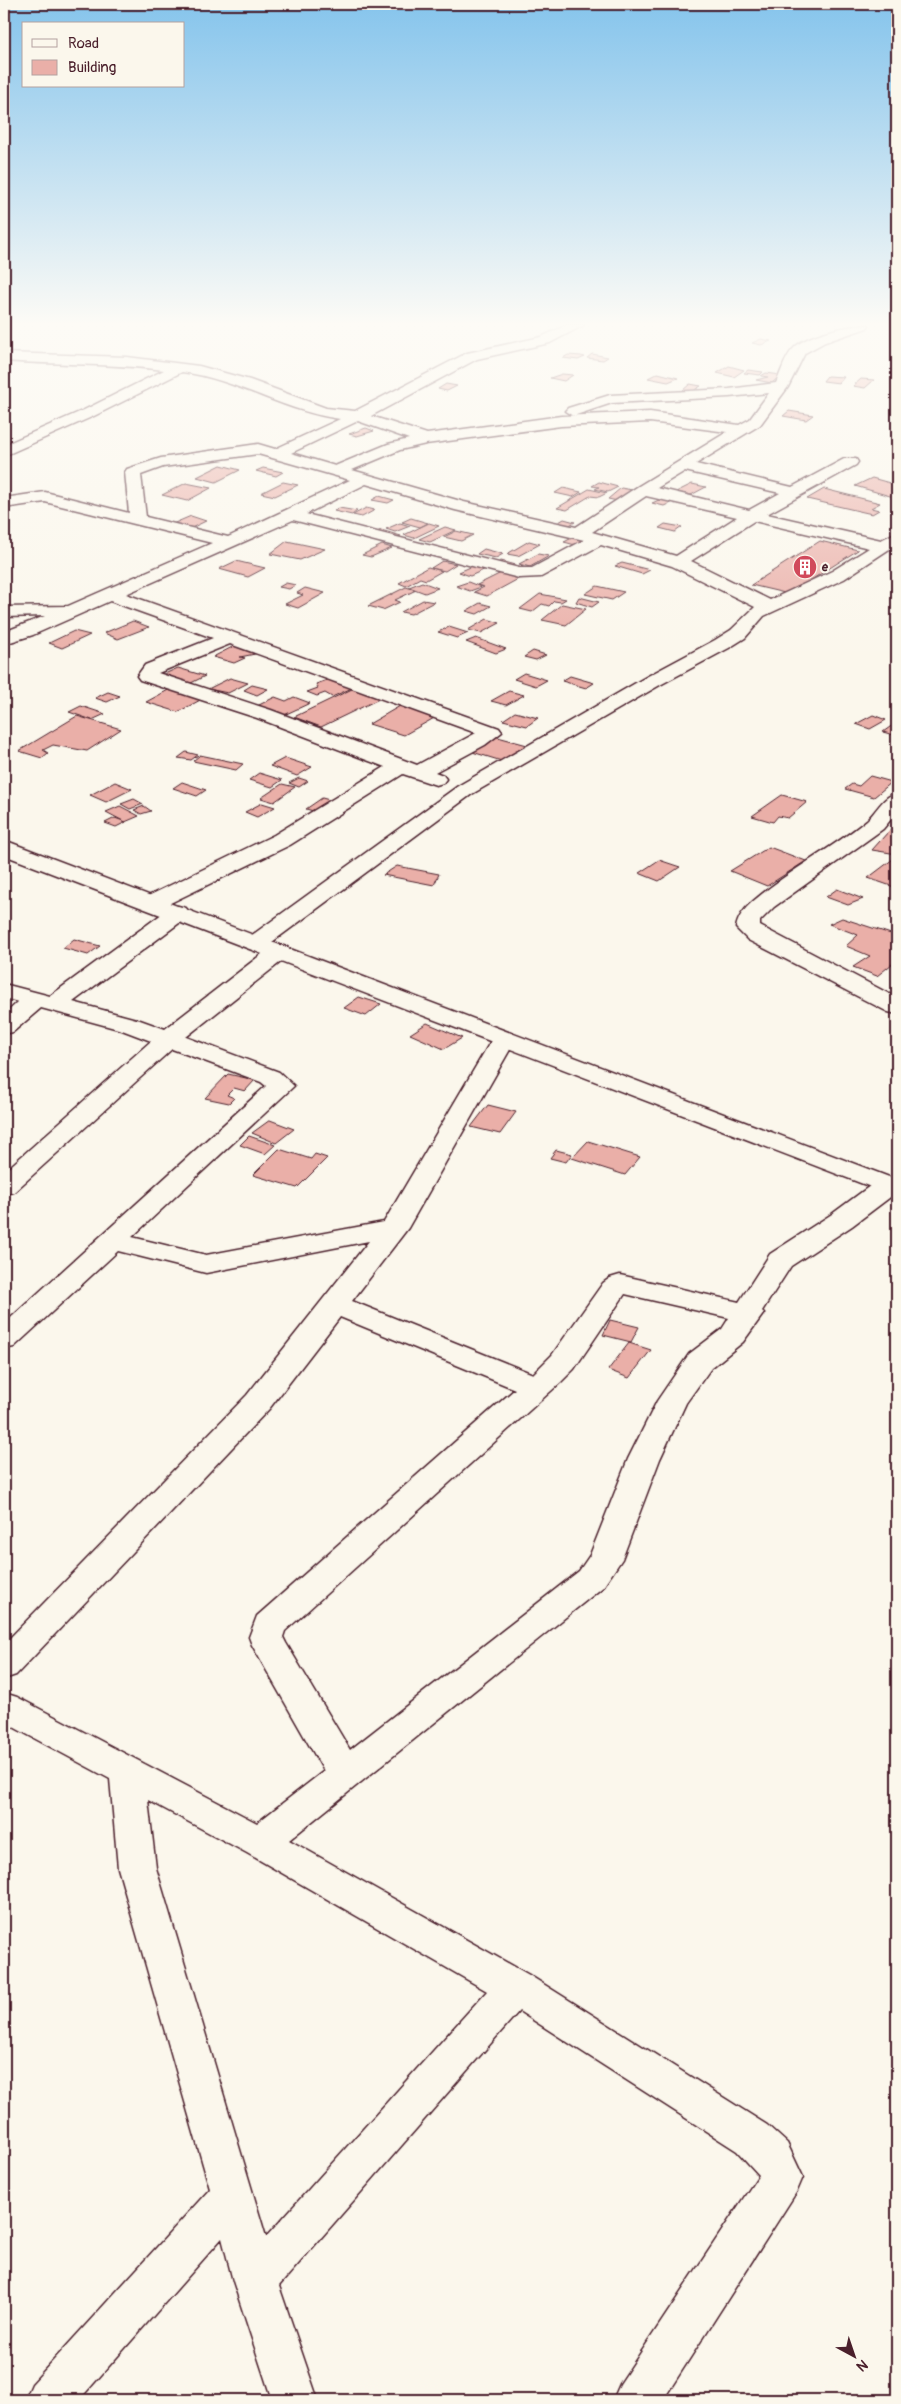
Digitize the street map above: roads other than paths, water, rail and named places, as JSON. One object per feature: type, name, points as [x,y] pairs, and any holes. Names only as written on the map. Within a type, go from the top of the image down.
[{"type":"street","points":[[4,451],[35,437]]},
{"type":"street","points":[[277,454],[312,437]]},
{"type":"street","points":[[421,437],[426,439]]},
{"type":"street","points":[[336,471],[394,447],[439,437]]},
{"type":"street","points":[[579,533],[643,490],[730,437]]},
{"type":"street","points":[[138,519],[133,472],[141,468],[253,449],[479,510],[579,533],[678,562],[768,606]]},
{"type":"street","points":[[678,562],[752,515],[850,462]]},
{"type":"street","points":[[683,466],[794,492]]},
{"type":"street","points":[[4,638],[26,631],[229,542],[364,479]]},
{"type":"street","points":[[643,490],[752,515],[891,541]]},
{"type":"street","points":[[4,502],[44,497],[229,542]]},
{"type":"street","points":[[290,515],[519,573],[534,573],[599,539]]},
{"type":"street","points":[[256,943],[465,790],[653,681],[722,644],[738,634],[758,612],[768,606],[788,600],[838,575],[891,541]]},
{"type":"street","points":[[110,594],[492,732],[478,741],[410,769],[282,840],[152,904]]},
{"type":"street","points":[[4,612],[75,609]]},
{"type":"street","points":[[229,638],[152,669],[147,676],[264,714],[465,790]]},
{"type":"street","points":[[892,999],[756,935],[748,928],[749,919],[766,902],[875,824],[897,798]]},
{"type":"street","points":[[4,847],[893,1187]]},
{"type":"street","points":[[4,1027],[46,1002],[178,913]]},
{"type":"street","points":[[4,1186],[167,1040],[279,952]]},
{"type":"street","points":[[4,991],[132,1025],[167,1040],[270,1077],[281,1086],[4,1340]]},
{"type":"street","points":[[4,1666],[258,1402],[394,1228],[504,1039]]},
{"type":"street","points":[[260,1842],[591,1579],[605,1558],[644,1459],[672,1401],[700,1361],[733,1335],[749,1313],[780,1260],[893,1187]]},
{"type":"street","points":[[112,1241],[206,1264],[394,1228]]},
{"type":"street","points":[[345,1774],[269,1645],[266,1637],[269,1624],[562,1362],[613,1289],[620,1284],[749,1313]]},
{"type":"street","points":[[333,1304],[537,1386]]},
{"type":"street","points":[[4,1706],[260,1842],[515,1987],[752,2138],[772,2157],[782,2177],[636,2400]]},
{"type":"street","points":[[127,1772],[137,1868],[233,2194],[255,2281],[295,2400]]},
{"type":"street","points":[[255,2281],[515,1987]]},
{"type":"street","points":[[48,2400],[233,2194]]},
{"type":"place","name":"e","points":[[805,567]]}]
